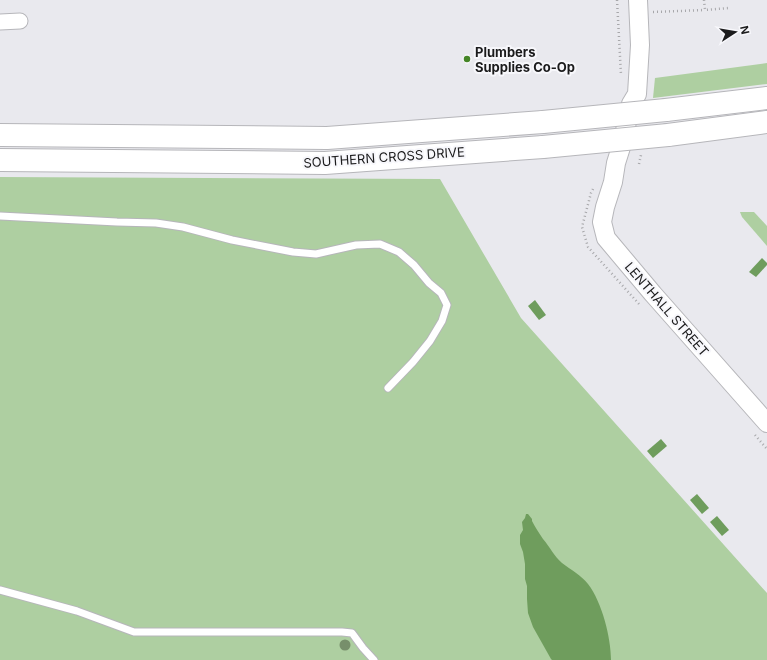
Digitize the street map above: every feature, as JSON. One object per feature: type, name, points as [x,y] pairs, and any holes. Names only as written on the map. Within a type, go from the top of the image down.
[{"type":"highway","name":"SOUTHERN CROSS DRIVE","points":[[0,135],[327,138],[543,122],[767,98]]},
{"type":"highway","name":"SOUTHERN CROSS DRIVE","points":[[0,160],[325,163],[543,147],[668,135],[767,122]]},
{"type":"street","name":"LENTHALL STREET","points":[[645,6],[640,45],[632,87],[642,105],[634,146],[623,172],[613,182],[605,207],[602,222],[606,238],[653,294],[767,423]]},
{"type":"street","points":[[0,22],[20,21]]},
{"type":"lane","points":[[0,216],[156,223],[183,227],[232,240],[293,252],[316,254],[356,245],[380,244],[399,252],[414,265],[429,283],[441,293],[447,305],[442,321],[430,341],[413,362],[388,388]]},
{"type":"lane","points":[[0,590],[77,611],[134,632],[352,633],[374,660]]},
{"type":"path","points":[[617,0],[632,87]]},
{"type":"path","points":[[704,0],[705,10]]},
{"type":"path","points":[[645,6],[705,10],[729,8]]},
{"type":"shaded area","points":[[767,63],[767,84],[653,98],[655,78]]},
{"type":"shaded area","points":[[0,177],[440,179],[521,318],[767,593],[767,660],[0,660]]},
{"type":"shaded area","points":[[740,212],[754,212],[767,226],[767,246],[742,217]]},
{"type":"shaded area","points":[[762,258],[767,265],[756,277],[749,272]]},
{"type":"shaded area","points":[[535,300],[546,315],[539,320],[528,306]]},
{"type":"shaded area","points":[[661,439],[667,446],[653,458],[647,451]]},
{"type":"shaded area","points":[[697,494],[709,508],[702,514],[690,500]]},
{"type":"shaded area","points":[[526,514],[528,514],[532,519],[543,539],[562,563],[588,584],[598,600],[605,620],[611,651],[611,660],[551,659],[533,627],[528,613],[525,564],[520,544],[520,535],[523,530],[522,522]]},
{"type":"shaded area","points":[[717,516],[729,530],[722,536],[710,522]]},
{"type":"place","name":"Plumbers Supplies Co-Op","points":[[467,59]]}]
